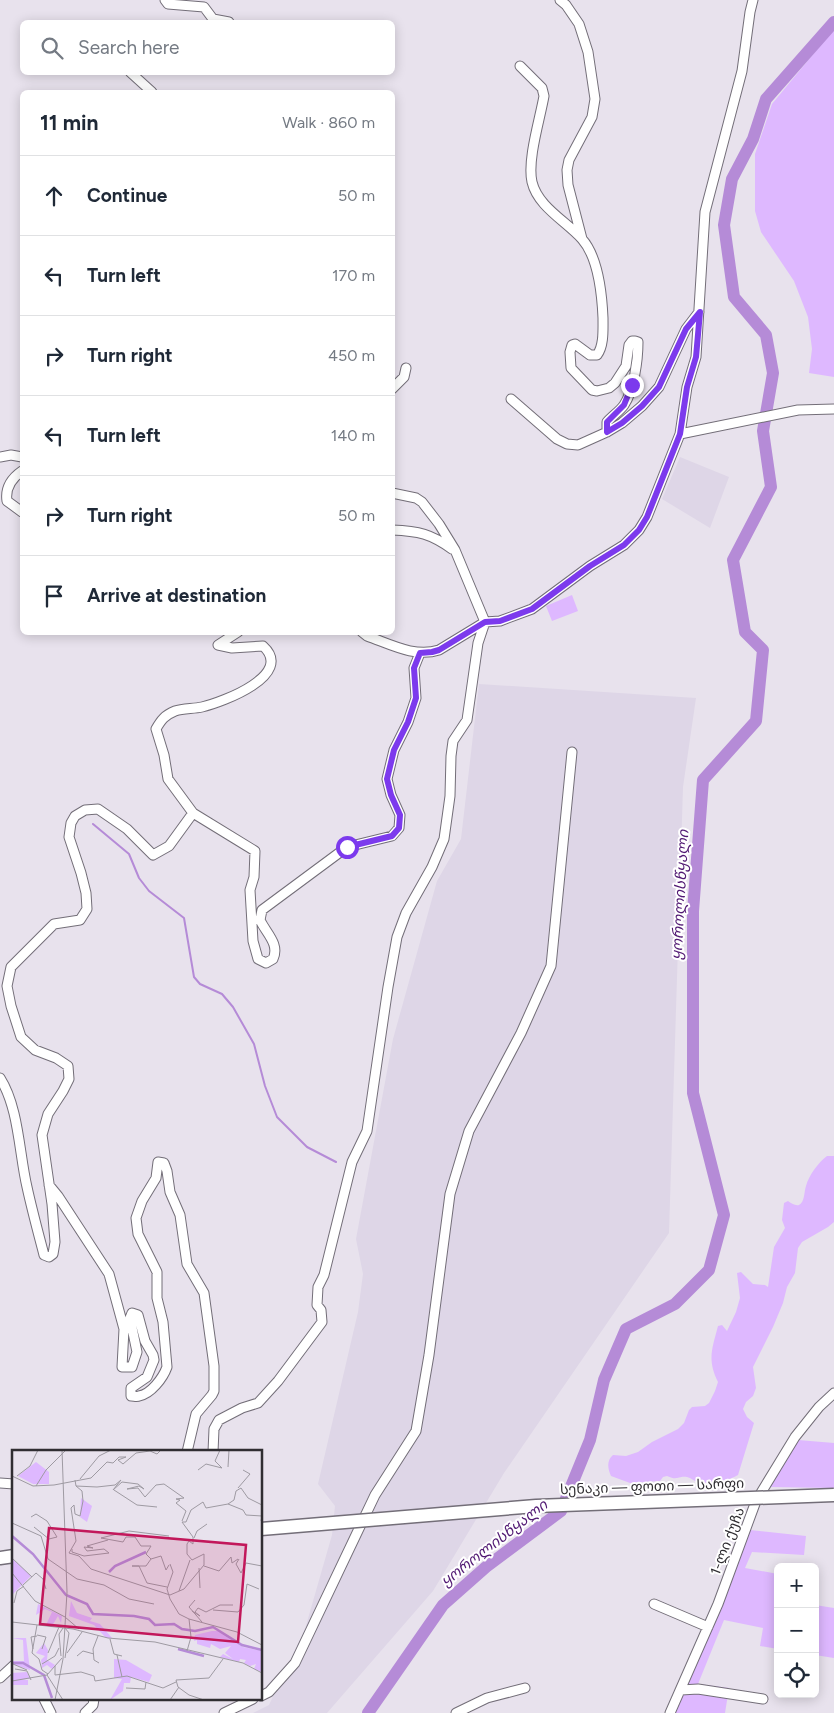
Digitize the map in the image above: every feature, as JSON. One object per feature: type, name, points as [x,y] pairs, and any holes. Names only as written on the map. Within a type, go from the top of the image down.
[{"type":"highway","name":"სენაკი — ფოთი — სარფი","points":[[262,1529],[536,1506],[834,1495]]},
{"type":"street","points":[[165,0],[168,4],[204,7],[213,19],[218,20]]},
{"type":"street","points":[[560,0],[566,5],[579,24],[588,52],[595,99],[592,117],[569,160],[567,170],[568,185],[582,239]]},
{"type":"street","points":[[366,635],[420,653],[439,650],[485,622],[500,621],[532,609],[590,566],[624,545],[639,530],[647,517],[680,434],[687,387],[696,357],[705,212],[742,71],[750,12],[754,0]]},
{"type":"street","points":[[520,66],[542,88],[544,96],[530,168],[532,184],[536,193],[549,210],[582,239],[587,246],[597,272],[602,293],[603,334],[599,353],[597,355],[590,355],[575,344],[572,345],[570,352],[571,368],[592,390],[597,391],[609,388],[626,366],[629,345],[632,342],[638,342],[638,360],[632,385],[624,405],[607,422],[607,432]]},
{"type":"street","points":[[133,75],[150,90]]},
{"type":"street","points":[[511,399],[557,439],[567,444],[578,445],[607,432],[622,423],[642,406],[659,387],[686,329],[700,312]]},
{"type":"street","points":[[395,385],[404,377],[406,368]]},
{"type":"street","points":[[680,434],[798,410],[834,409]]},
{"type":"street","points":[[0,457],[11,455],[20,457]]},
{"type":"street","points":[[20,473],[11,481],[7,496],[8,501],[20,510]]},
{"type":"street","points":[[213,1450],[214,1429],[219,1420],[242,1408],[258,1404],[278,1381],[322,1322],[321,1310],[317,1305],[318,1287],[324,1275],[352,1162],[367,1131],[397,937],[406,913],[432,867],[444,839],[450,796],[450,756],[453,741],[467,720],[478,644],[485,622],[455,550],[439,524],[422,502],[416,498],[395,494]]},
{"type":"street","points":[[395,530],[422,533],[437,538],[455,550]]},
{"type":"street","points":[[233,635],[218,645],[232,648],[263,646],[268,650],[271,658],[270,669],[262,678],[230,697],[202,707],[176,711],[162,718],[156,729],[164,755],[168,779],[193,813],[255,850],[254,877],[250,890],[253,941],[258,959],[266,963],[273,959],[275,948],[274,942],[260,920],[262,910],[347,847],[392,836],[399,828],[400,815],[391,795],[387,779],[394,750],[408,722],[416,698],[414,668],[420,653]]},
{"type":"street","points":[[262,1696],[269,1692],[295,1663],[375,1495],[416,1431],[429,1355],[450,1194],[469,1131],[520,1033],[551,966],[572,752]]},
{"type":"street","points":[[0,1078],[10,1102],[17,1130],[26,1186],[44,1255],[49,1257],[53,1254],[55,1242],[42,1135],[48,1114],[69,1079],[68,1066],[56,1058],[35,1050],[21,1037],[7,986],[11,967],[54,924],[80,920],[87,909],[84,886],[69,837],[70,823],[75,816],[86,810],[98,809],[128,829],[153,855],[168,846],[193,813]]},
{"type":"street","points":[[49,1185],[109,1274],[124,1330],[122,1368],[132,1367],[136,1352],[130,1318],[132,1313],[138,1315],[145,1341],[154,1360],[147,1377],[131,1388],[131,1396],[139,1396],[156,1386],[168,1367],[163,1322],[157,1298],[157,1272],[138,1234],[136,1218],[142,1201],[156,1178],[158,1162],[162,1162],[165,1165],[170,1192],[180,1214],[187,1264],[204,1292],[214,1366],[214,1391],[198,1410],[188,1450]]},
{"type":"street","name":"1-ლი ქუჩა","points":[[670,1713],[708,1627],[756,1501],[795,1437],[824,1402],[834,1393]]},
{"type":"street","points":[[824,1402],[834,1400]]},
{"type":"street","points":[[654,1604],[708,1627]]},
{"type":"street","points":[[0,1678],[12,1667]]},
{"type":"street","points":[[456,1713],[487,1698],[525,1688]]},
{"type":"street","points":[[681,1690],[698,1690],[762,1699]]},
{"type":"street","points":[[45,1700],[52,1713]]},
{"type":"street","points":[[85,1713],[93,1705],[94,1700]]},
{"type":"street","points":[[224,1713],[252,1700]]},
{"type":"shaded area","points":[[834,29],[834,377],[809,373],[812,349],[808,317],[794,281],[761,232],[755,211],[755,154],[772,104]]},
{"type":"shaded area","points":[[680,457],[729,477],[710,528],[662,499]]},
{"type":"shaded area","points":[[572,595],[578,611],[552,621],[546,606]]},
{"type":"shaded area","points":[[479,684],[696,698],[683,787],[669,1233],[504,1473],[433,1591],[327,1713],[253,1713],[269,1705],[305,1629],[332,1535],[335,1506],[318,1484],[358,1312],[363,1274],[356,1239],[393,1039],[437,881],[461,839]]},
{"type":"shaded area","points":[[827,1156],[834,1156],[834,1222],[802,1242],[798,1248],[795,1273],[787,1287],[783,1303],[773,1327],[753,1367],[756,1388],[753,1396],[746,1402],[743,1409],[747,1417],[754,1423],[738,1475],[713,1483],[698,1482],[687,1477],[676,1478],[667,1476],[663,1477],[660,1481],[630,1483],[611,1476],[608,1462],[613,1455],[626,1456],[638,1452],[652,1442],[678,1429],[684,1423],[692,1407],[705,1406],[709,1403],[718,1382],[713,1367],[712,1348],[718,1326],[722,1325],[727,1331],[736,1312],[740,1298],[737,1273],[741,1272],[753,1284],[768,1287],[774,1247],[785,1228],[782,1220],[784,1203],[788,1201],[796,1205],[801,1204],[809,1178]]},
{"type":"shaded area","points":[[798,1440],[834,1443],[834,1488],[770,1487]]},
{"type":"shaded area","points":[[750,1530],[806,1536],[804,1555],[752,1552],[745,1568],[774,1573],[774,1648],[760,1646],[763,1628],[724,1620],[698,1684],[729,1688],[725,1713],[675,1713],[722,1605]]},
{"type":"shaded area","points":[[819,1606],[834,1608],[834,1658],[819,1656]]},
{"type":"waterway","name":"ყოროლისწყალი","points":[[368,1713],[443,1605],[486,1567],[561,1511],[590,1440],[604,1380],[626,1329],[675,1304],[709,1270],[724,1215],[693,1093],[693,911],[703,780],[756,721],[763,650],[745,632],[733,560],[771,487],[763,431],[773,373],[766,335],[734,297],[724,225],[732,179],[753,139],[766,99],[834,22]]},
{"type":"waterway","points":[[93,824],[129,854],[139,878],[149,891],[184,918],[194,977],[200,984],[222,994],[233,1007],[254,1044],[265,1086],[277,1117],[307,1147],[336,1162]]},
{"type":"route","points":[[347,847],[392,836],[399,828],[400,815],[391,795],[387,779],[394,750],[408,722],[416,698],[414,668],[420,653],[439,650],[485,622],[500,621],[523,614],[532,609],[590,566],[624,545],[639,530],[647,517],[680,434],[687,387],[696,357],[700,312],[686,329],[659,387],[642,406],[622,423],[607,432],[607,422],[624,405],[632,385]]}]
